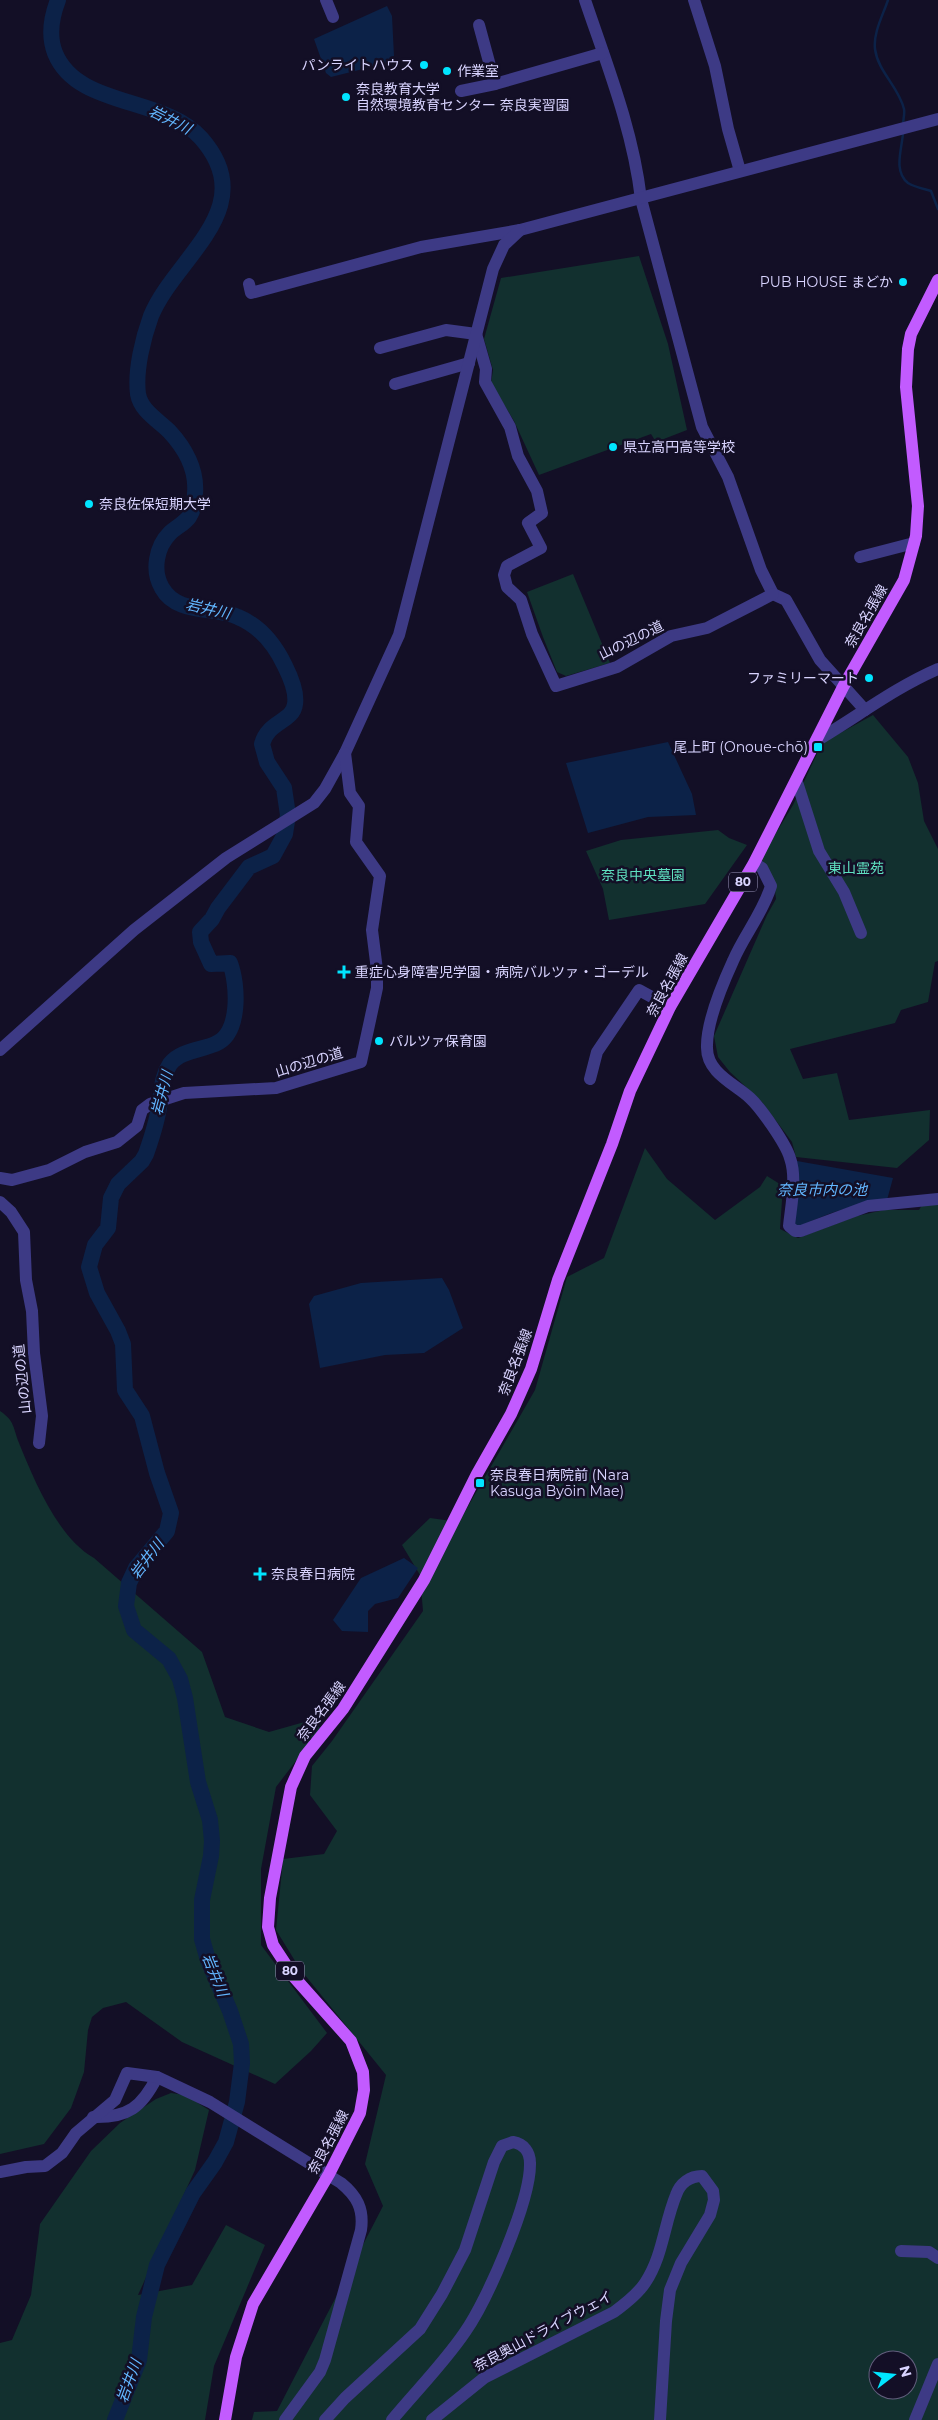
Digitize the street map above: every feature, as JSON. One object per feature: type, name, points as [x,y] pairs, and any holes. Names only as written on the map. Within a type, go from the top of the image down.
[{"type":"main road","name":"奈良名張線","points":[[224,2420],[236,2357],[253,2304],[330,2174],[360,2113],[364,2090],[363,2072],[351,2041],[294,1977],[273,1945],[268,1927],[270,1898],[291,1787],[305,1756],[343,1709],[424,1580],[511,1414],[531,1369],[558,1280],[612,1144],[630,1091],[670,1007],[754,863],[797,782],[843,687],[904,580],[914,543],[918,506],[907,407],[908,350],[912,334],[938,280]]},
{"type":"street","points":[[326,0],[333,17]]},
{"type":"street","points":[[585,0],[626,124],[638,170],[641,199],[702,427],[728,477],[761,570],[774,594],[786,600],[820,660],[866,710]]},
{"type":"street","points":[[694,0],[715,66],[728,129],[740,171]]},
{"type":"street","points":[[478,25],[495,84]]},
{"type":"street","points":[[461,91],[495,84],[603,53]]},
{"type":"street","points":[[249,284],[251,293],[421,247],[520,230],[938,119]]},
{"type":"street","points":[[0,1050],[134,930],[226,858],[314,803],[345,754],[399,635],[493,269],[504,245],[520,230]]},
{"type":"street","points":[[380,348],[446,330],[476,334]]},
{"type":"street","name":"山の辺の道","points":[[476,334],[486,369],[484,382],[510,427],[518,456],[537,491],[542,514],[528,523],[541,548],[507,566],[504,575],[508,587],[521,600],[532,634],[556,686],[617,667],[670,636],[707,628],[774,594]]},
{"type":"street","points":[[395,384],[469,363]]},
{"type":"street","points":[[860,556],[914,543]]},
{"type":"street","points":[[816,741],[894,690],[938,669]]},
{"type":"street","name":"山の辺の道","points":[[0,1178],[12,1180],[49,1170],[85,1152],[117,1142],[137,1126],[142,1110],[150,1104],[184,1093],[276,1088],[361,1062],[377,988],[378,970],[372,930],[380,876],[356,842],[359,806],[350,794],[345,754]]},
{"type":"street","points":[[797,782],[819,851],[844,892],[861,933]]},
{"type":"street","points":[[754,863],[762,868],[771,886],[767,899],[733,960],[708,1030],[707,1050],[712,1064],[726,1081],[750,1098],[786,1147],[791,1160],[792,1170],[789,1226],[794,1231],[801,1231],[868,1206],[938,1199]]},
{"type":"street","points":[[590,1078],[597,1052],[639,990],[670,1007]]},
{"type":"street","name":"山の辺の道","points":[[0,1202],[11,1212],[24,1232],[26,1280],[32,1311],[34,1353],[42,1416],[39,1443]]},
{"type":"street","points":[[0,2172],[26,2167],[45,2166],[62,2153],[76,2133],[115,2100],[127,2073],[156,2077],[210,2102],[330,2174],[355,2196],[361,2210],[361,2230],[325,2360],[320,2372],[286,2420]]},
{"type":"street","points":[[93,2118],[110,2118],[132,2110],[147,2097],[156,2077]]},
{"type":"street","points":[[325,2420],[345,2398],[420,2329],[442,2294],[465,2250],[500,2149],[512,2142],[521,2145],[529,2156],[529,2174],[523,2200],[501,2263],[465,2333],[392,2420]]},
{"type":"street","name":"奈良奥山ドライブウェイ","points":[[432,2420],[484,2378],[614,2312],[629,2301],[645,2284],[660,2253],[676,2194],[684,2182],[693,2176],[702,2176],[713,2191],[714,2200],[710,2215],[681,2263],[670,2290],[666,2321],[660,2420]]},
{"type":"street","points":[[901,2251],[929,2252],[938,2258]]},
{"type":"street","points":[[915,2420],[938,2364]]},
{"type":"green space","points":[[639,256],[668,344],[687,430],[656,442],[651,434],[539,475],[514,421],[491,383],[493,370],[484,339],[501,278]]},
{"type":"green space","points":[[573,574],[610,663],[566,676],[557,672],[527,592]]},
{"type":"green space","name":"東山霊苑","points":[[873,715],[908,757],[918,783],[924,821],[938,849],[938,961],[935,962],[928,1002],[901,1010],[895,1023],[790,1049],[803,1079],[837,1073],[849,1120],[930,1110],[929,1140],[897,1168],[796,1157],[792,1142],[762,1102],[730,1072],[718,1057],[714,1036],[767,915],[776,899],[775,890],[761,858],[793,805],[822,743]]},
{"type":"green space","name":"奈良中央墓園","points":[[718,830],[729,838],[747,845],[705,904],[609,920],[603,889],[586,851],[621,840]]},
{"type":"green space","points":[[645,1148],[667,1179],[715,1220],[760,1187],[767,1176],[783,1186],[780,1229],[798,1238],[857,1216],[884,1210],[919,1210],[928,1195],[938,1194],[938,2420],[252,2420],[254,2412],[277,2411],[383,2206],[365,2164],[386,2075],[300,1969],[276,1930],[283,1859],[324,1854],[337,1831],[310,1795],[312,1766],[332,1741],[423,1611],[420,1575],[402,1545],[430,1518],[459,1522],[535,1390],[567,1277],[604,1258]]},
{"type":"green space","points":[[0,1411],[13,1425],[25,1458],[40,1490],[58,1523],[69,1537],[202,1652],[225,1717],[269,1732],[308,1721],[321,1728],[276,1787],[261,1869],[261,1945],[327,2033],[311,2051],[275,2084],[182,2042],[126,2002],[103,2008],[92,2017],[88,2030],[84,2072],[71,2108],[44,2144],[0,2154]]},
{"type":"green space","points":[[171,2093],[185,2095],[209,2110],[195,2170],[138,2295],[192,2285],[226,2225],[265,2245],[214,2366],[205,2420],[0,2420],[0,2343],[12,2340],[31,2295],[40,2224],[91,2151],[120,2123],[156,2099]]},
{"type":"water","points":[[387,6],[392,16],[394,56],[390,57],[387,63],[331,77],[326,73],[314,39]]},
{"type":"water","points":[[668,742],[692,794],[696,815],[648,817],[588,833],[566,763]]},
{"type":"water","name":"奈良市内の池","points":[[797,1161],[893,1178],[887,1200],[841,1210],[799,1227],[795,1224]]},
{"type":"water","points":[[442,1278],[449,1290],[463,1328],[424,1353],[385,1355],[320,1368],[309,1304],[314,1296],[361,1283]]},
{"type":"water","points":[[404,1558],[418,1568],[398,1598],[375,1604],[368,1611],[368,1632],[342,1631],[333,1620],[361,1578]]},
{"type":"waterway","name":"岩井川","points":[[58,0],[52,20],[51,33],[55,53],[66,71],[82,84],[101,93],[166,115],[185,125],[201,138],[218,163],[223,187],[219,210],[208,231],[163,294],[151,316],[139,365],[137,385],[140,400],[150,415],[169,431],[185,452],[192,468],[195,484],[195,499],[192,512],[187,519],[170,533],[161,545],[157,559],[157,574],[162,588],[169,597],[177,602],[186,606],[238,617],[260,631],[281,658],[291,679],[295,699],[290,715],[269,731],[262,744],[267,762],[284,788],[288,815],[285,834],[273,856],[249,867],[212,919],[200,932],[201,942],[211,964],[230,963],[236,995],[233,1020],[223,1039],[215,1044],[179,1056],[167,1069],[153,1135],[146,1154],[142,1161],[118,1184],[111,1198],[108,1228],[95,1245],[89,1267],[97,1293],[123,1344],[125,1390],[142,1416],[157,1473],[171,1513],[167,1531],[136,1568],[129,1583],[126,1606],[134,1630],[169,1659],[180,1679],[185,1698],[198,1782],[210,1820],[212,1841],[211,1856],[202,1900],[202,1939],[208,1960],[230,2011],[241,2044],[242,2063],[237,2102],[226,2142],[215,2162],[193,2193],[157,2265],[144,2317],[139,2360],[115,2420]]},
{"type":"waterway","points":[[888,0],[877,30],[875,49],[880,65],[901,101],[904,111],[903,125]]},
{"type":"waterway","points":[[903,133],[899,160],[903,178],[916,187],[931,191],[938,209]]},
{"type":"place","name":"パンライトハウス","points":[[424,65]]},
{"type":"place","name":"作業室","points":[[447,71]]},
{"type":"place","name":"奈良教育大学 自然環境教育センター 奈良実習園","points":[[346,97]]},
{"type":"place","name":"PUB HOUSE まどか","points":[[903,282]]},
{"type":"place","name":"県立高円高等学校","points":[[613,447]]},
{"type":"place","name":"奈良佐保短期大学","points":[[89,504]]},
{"type":"place","name":"ファミリーマート","points":[[869,678]]},
{"type":"place","name":"尾上町 (Onoue-chō)","points":[[818,747]]},
{"type":"place","name":"重症心身障害児学園・病院バルツァ・ゴーデル","points":[[344,972]]},
{"type":"place","name":"パルツァ保育園","points":[[379,1041]]},
{"type":"place","name":"奈良春日病院前 (Nara Kasuga Byōin Mae)","points":[[480,1483]]},
{"type":"place","name":"奈良春日病院","points":[[260,1574]]}]
